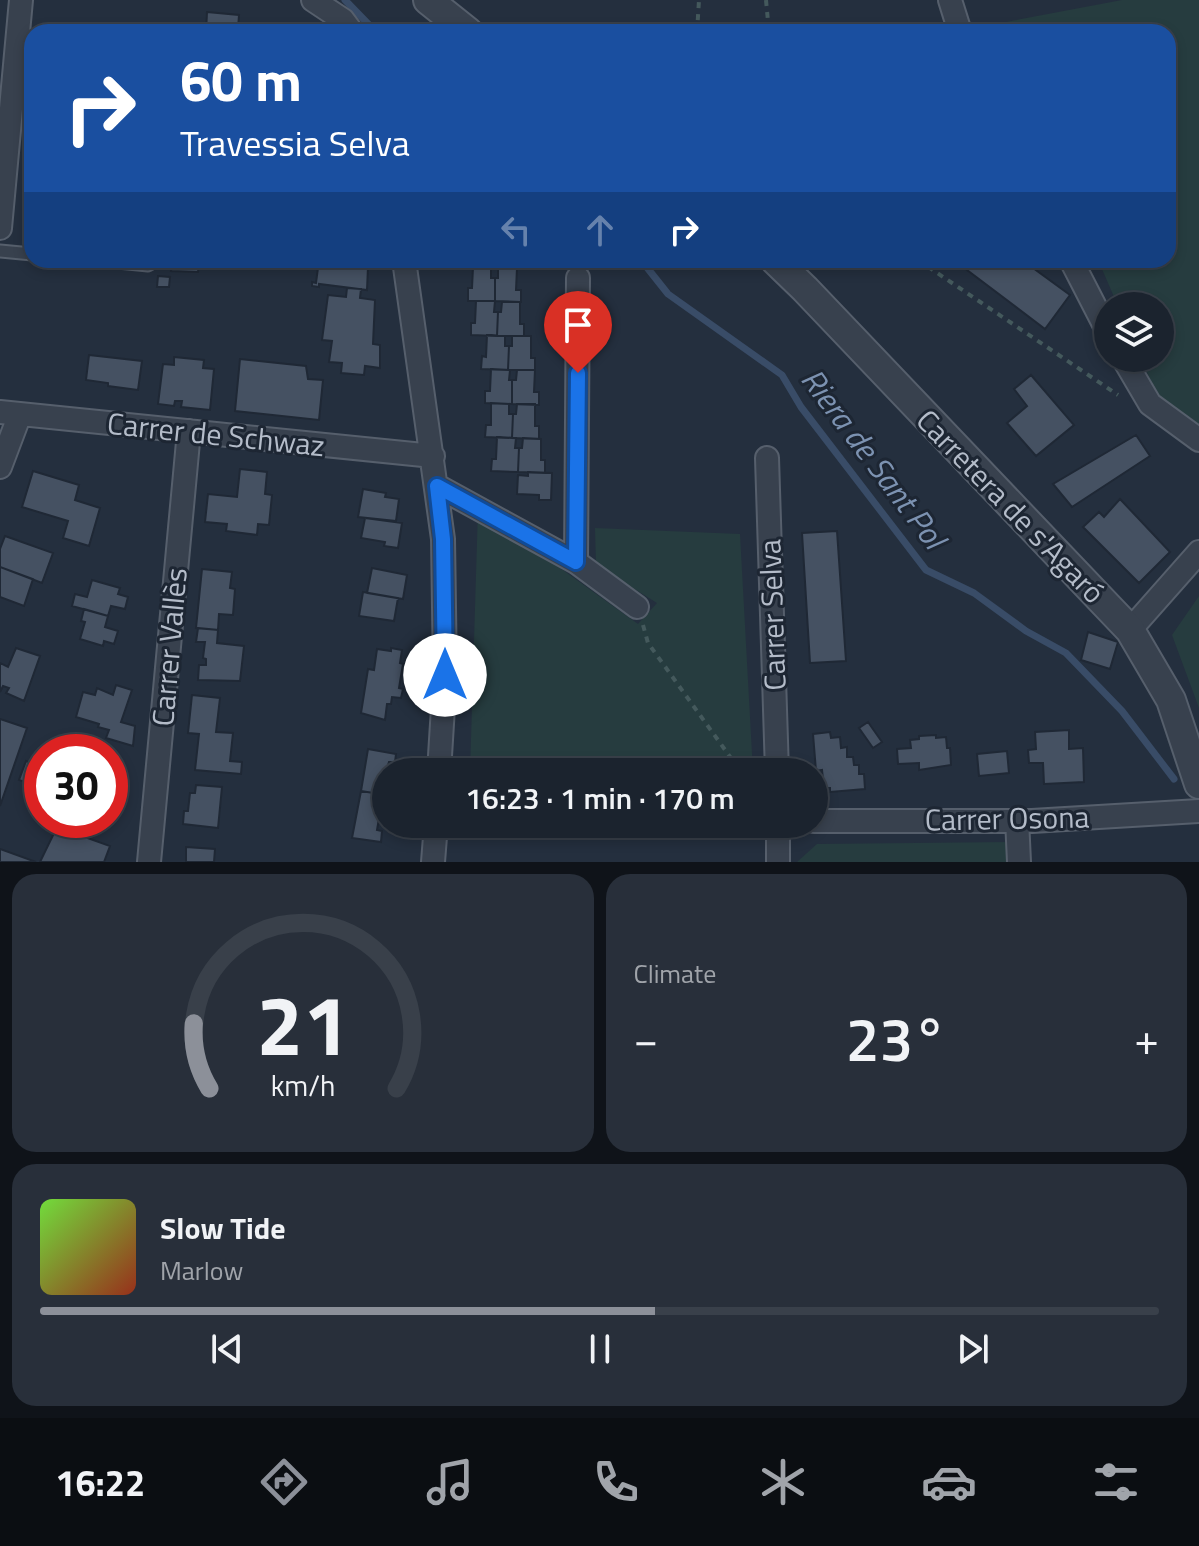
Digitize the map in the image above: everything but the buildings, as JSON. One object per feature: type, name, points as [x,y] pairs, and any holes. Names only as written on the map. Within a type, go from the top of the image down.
[{"type":"street","points":[[0,228],[21,0]]},
{"type":"street","points":[[313,0],[346,24]]},
{"type":"street","points":[[428,0],[458,24]]},
{"type":"street","points":[[950,0],[958,24]]},
{"type":"street","points":[[405,268],[443,539],[445,660],[440,758]]},
{"type":"street","name":"Carretera de s'Agaró","points":[[783,268],[1130,630],[1171,700],[1199,784]]},
{"type":"street","points":[[1075,268],[1094,305]]},
{"type":"street","points":[[576,562],[578,278]]},
{"type":"street","points":[[1131,372],[1150,404],[1199,440]]},
{"type":"street","points":[[0,467],[10,413]]},
{"type":"street","name":"Carrer de Schwaz","points":[[10,413],[433,456]]},
{"type":"street","name":"Carrer Vallès","points":[[149,862],[189,431]]},
{"type":"street","name":"Carrer Selva","points":[[767,458],[777,758]]},
{"type":"street","points":[[437,486],[576,562],[637,607]]},
{"type":"street","points":[[1130,630],[1199,552]]},
{"type":"street","name":"Carrer Osona","points":[[828,821],[1032,821],[1199,811]]},
{"type":"street","points":[[1017,819],[1019,862]]},
{"type":"street","points":[[433,862],[435,838]]},
{"type":"street","points":[[778,838],[778,862]]},
{"type":"lane","points":[[0,251],[24,253]]},
{"type":"path","points":[[698,24],[699,0]]},
{"type":"path","points":[[766,0],[768,24]]},
{"type":"path","points":[[930,268],[1120,396]]},
{"type":"path","points":[[637,607],[648,643],[731,758]]},
{"type":"green space","points":[[1122,0],[1199,0],[1199,426],[1156,393],[1147,372],[1174,372],[1174,292],[1112,292],[1101,268],[1176,268],[1176,24],[995,24]]},
{"type":"green space","points":[[478,509],[638,624],[657,603],[596,565],[595,528],[740,534],[752,758],[470,758]]},
{"type":"green space","points":[[1199,596],[1199,708],[1172,635]]},
{"type":"green space","points":[[1010,842],[1011,862],[797,862],[817,844]]},
{"type":"waterway","name":"Riera de Sant Pol","points":[[345,0],[368,24]]},
{"type":"waterway","name":"Riera de Sant Pol","points":[[647,268],[668,294],[782,375],[801,407],[926,570],[974,593],[1026,631],[1066,653],[1122,711],[1174,779]]},
{"type":"route","points":[[445,675],[443,539],[437,486],[576,562],[578,373]]}]
